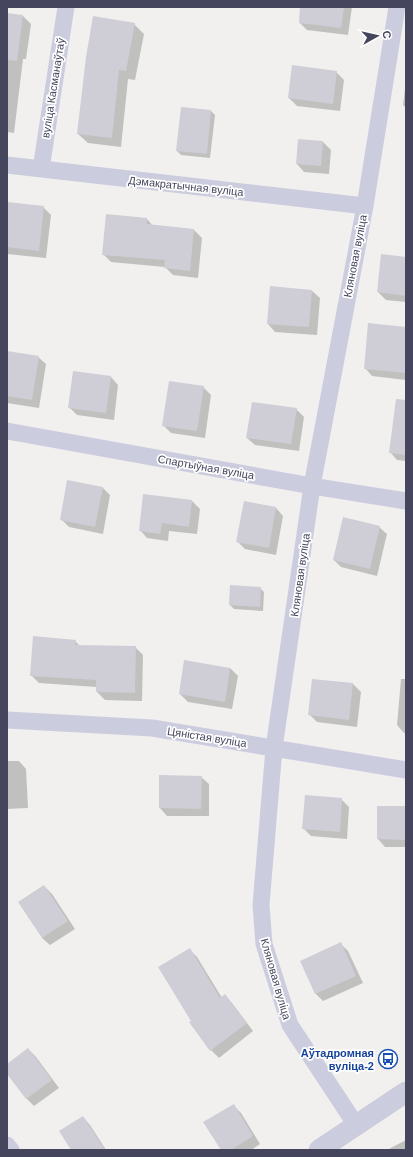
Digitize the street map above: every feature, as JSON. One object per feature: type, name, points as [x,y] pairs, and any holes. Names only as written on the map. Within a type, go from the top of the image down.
[{"type":"street","name":"вуліца Касманаўтаў","points":[[40,169],[66,7]]},
{"type":"street","name":"Кляновая вуліца","points":[[356,1125],[290,1025],[264,944],[261,905],[274,748],[312,486],[365,206],[397,7]]},
{"type":"street","name":"Дэмакратычная вуліца","points":[[7,165],[365,206]]},
{"type":"street","name":"Спартыўная вуліца","points":[[7,431],[312,486],[406,501]]},
{"type":"street","name":"Цяністая вуліца","points":[[7,720],[152,728],[406,770]]},
{"type":"street","points":[[319,1150],[406,1092]]},
{"type":"street","points":[[7,1145],[11,1150]]},
{"type":"building","points":[[300,7],[344,7],[341,28],[299,23]]},
{"type":"building","points":[[7,13],[23,15],[17,61],[7,60]]},
{"type":"building","points":[[93,16],[135,23],[126,71],[119,70],[112,138],[77,134],[86,57]]},
{"type":"building","points":[[292,65],[337,71],[333,104],[288,98]]},
{"type":"building","points":[[181,107],[211,110],[207,154],[176,151]]},
{"type":"building","points":[[298,139],[323,141],[321,166],[296,164]]},
{"type":"building","points":[[7,202],[44,206],[39,251],[7,247]]},
{"type":"building","points":[[106,214],[147,218],[147,224],[194,229],[190,271],[164,268],[165,260],[102,255]]},
{"type":"building","points":[[381,254],[406,257],[406,296],[377,292]]},
{"type":"building","points":[[270,286],[312,290],[309,327],[267,324]]},
{"type":"building","points":[[368,323],[406,327],[406,373],[364,369]]},
{"type":"building","points":[[7,351],[39,356],[32,400],[7,396]]},
{"type":"building","points":[[73,371],[111,376],[106,413],[68,408]]},
{"type":"building","points":[[169,381],[204,386],[197,431],[162,426]]},
{"type":"building","points":[[396,399],[406,400],[406,455],[389,453]]},
{"type":"building","points":[[252,402],[297,408],[291,444],[246,438]]},
{"type":"building","points":[[67,480],[103,487],[95,527],[60,520]]},
{"type":"building","points":[[143,494],[192,500],[189,527],[162,523],[160,534],[139,531]]},
{"type":"building","points":[[244,501],[276,507],[269,548],[236,542]]},
{"type":"building","points":[[343,517],[380,526],[370,569],[333,560]]},
{"type":"building","points":[[230,585],[261,587],[260,607],[229,605]]},
{"type":"building","points":[[33,636],[76,640],[75,645],[136,646],[135,693],[96,692],[96,680],[30,676]]},
{"type":"building","points":[[184,660],[230,668],[225,702],[179,694]]},
{"type":"building","points":[[312,679],[353,683],[349,720],[308,715]]},
{"type":"building","points":[[159,775],[202,776],[201,809],[159,808]]},
{"type":"building","points":[[305,795],[342,798],[340,832],[302,829]]},
{"type":"building","points":[[377,806],[406,806],[406,840],[377,839]]},
{"type":"building","points":[[44,885],[68,921],[42,938],[18,902]]},
{"type":"building","points":[[341,942],[356,976],[315,994],[300,961]]},
{"type":"building","points":[[190,948],[220,998],[225,994],[247,1023],[210,1051],[189,1022],[191,1021],[158,967]]},
{"type":"building","points":[[28,1048],[52,1080],[26,1099],[7,1074],[7,1064]]},
{"type":"building","points":[[234,1104],[253,1136],[231,1150],[221,1150],[203,1122]]},
{"type":"building","points":[[83,1116],[105,1150],[71,1150],[59,1131]]},
{"type":"place","name":"Аўтадромная вуліца-2","points":[[388,1059]]}]
